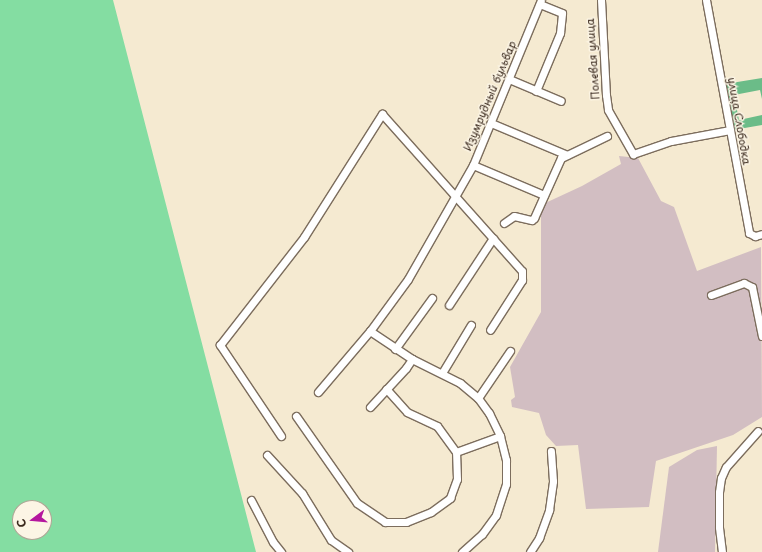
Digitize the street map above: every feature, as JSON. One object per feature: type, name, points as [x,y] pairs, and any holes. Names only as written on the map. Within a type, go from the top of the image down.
[{"type":"street","name":"Полевая улица","points":[[601,0],[608,110],[633,154],[671,141],[730,130]]},
{"type":"street","name":"улица Слободка","points":[[706,0],[749,233],[755,236],[762,234]]},
{"type":"street","name":"Изумрудный бульвар","points":[[318,392],[370,331],[408,279],[473,165],[541,2]]},
{"type":"street","points":[[536,91],[560,33],[562,13],[541,2]]},
{"type":"street","points":[[509,79],[561,101]]},
{"type":"street","points":[[281,436],[220,345],[304,237],[382,114],[454,197],[522,271],[522,280],[490,330]]},
{"type":"street","points":[[491,123],[566,155]]},
{"type":"street","points":[[504,223],[516,215],[532,220],[561,158],[607,136]]},
{"type":"street","points":[[473,165],[544,195]]},
{"type":"street","points":[[450,305],[493,238]]},
{"type":"street","points":[[711,295],[744,283],[752,287],[762,336]]},
{"type":"street","points":[[395,349],[432,298]]},
{"type":"street","points":[[442,373],[471,325]]},
{"type":"street","points":[[370,331],[412,359],[460,383],[478,398],[489,413],[500,436],[506,460],[506,484],[496,515],[482,534],[462,552]]},
{"type":"street","points":[[478,398],[510,351]]},
{"type":"street","points":[[370,407],[406,368],[412,359]]},
{"type":"street","points":[[296,416],[357,503],[385,522],[406,522],[431,512],[450,498],[457,479],[456,452],[437,426],[407,412],[386,389]]},
{"type":"street","points":[[722,552],[719,527],[719,492],[721,478],[726,467],[758,431]]},
{"type":"street","points":[[456,452],[500,436]]},
{"type":"street","points":[[530,552],[539,538],[549,510],[553,481],[551,451]]},
{"type":"street","points":[[267,455],[302,493],[331,540],[348,552]]},
{"type":"street","points":[[251,500],[273,542],[281,552]]},
{"type":"shaded area","points":[[619,156],[638,158],[661,201],[674,207],[697,271],[761,247],[762,417],[733,435],[656,461],[649,507],[586,509],[578,445],[556,446],[546,435],[539,413],[512,407],[511,400],[515,397],[510,367],[541,312],[541,205],[582,186],[621,164]]},
{"type":"shaded area","points":[[717,446],[715,552],[658,552],[669,467],[697,450]]},
{"type":"green space","points":[[0,0],[113,0],[256,552],[0,552]]},
{"type":"green space","points":[[762,78],[762,99],[760,90],[734,95],[739,120],[762,115],[762,125],[733,130],[725,84]]}]
